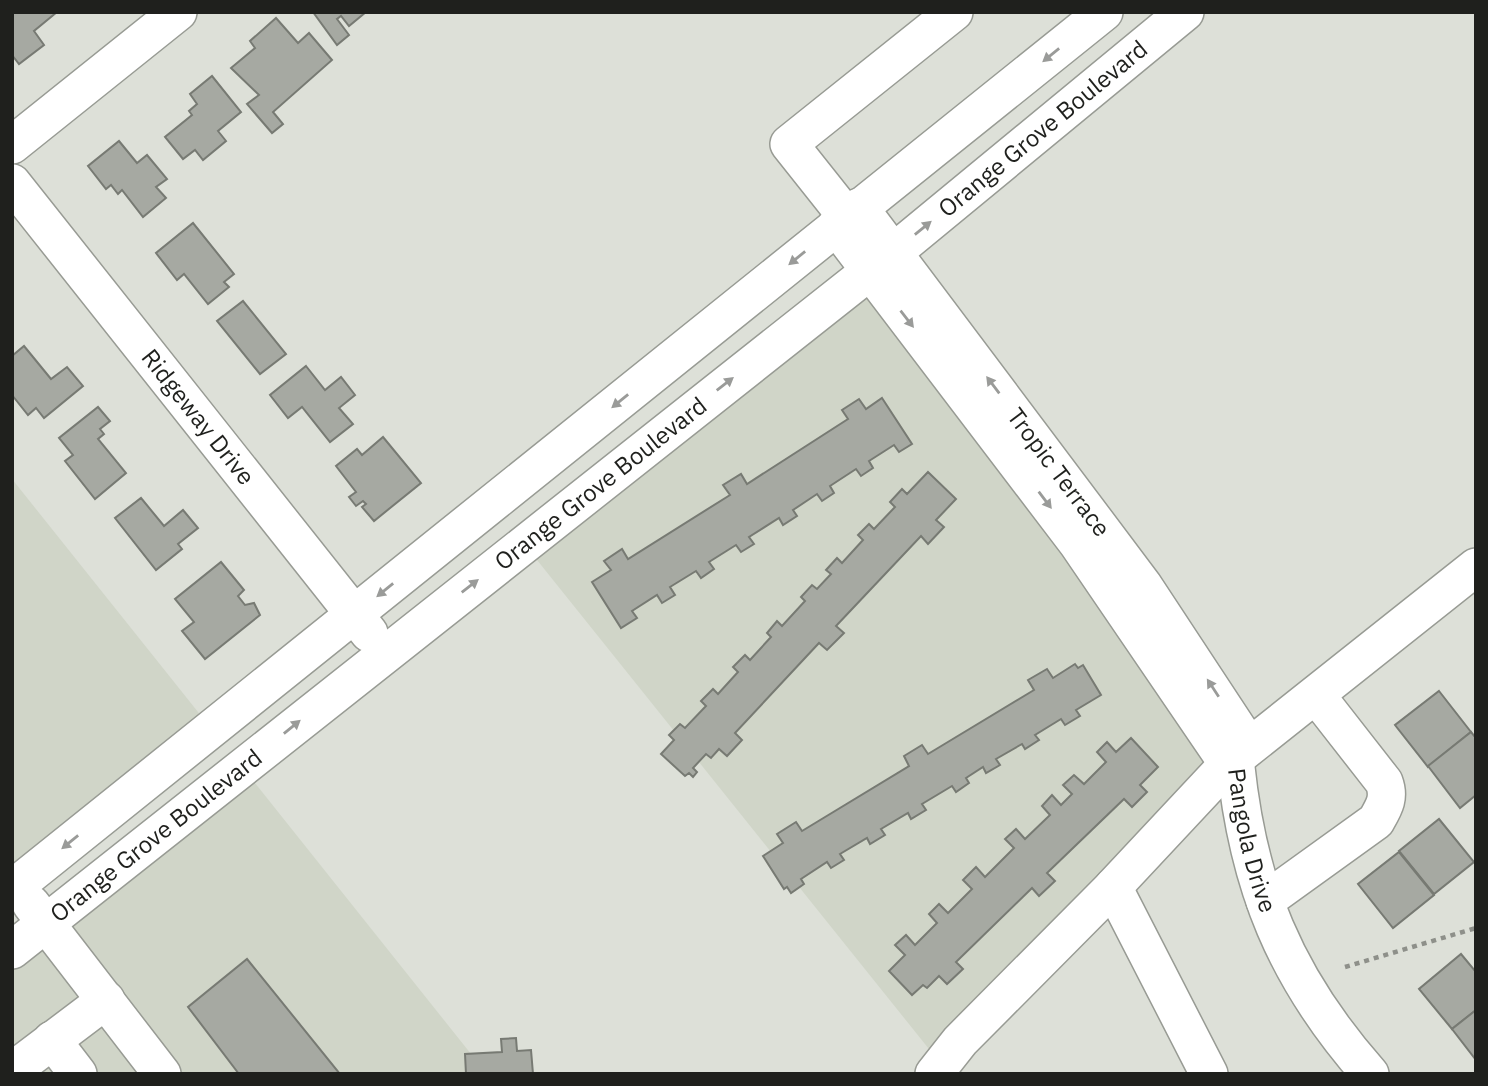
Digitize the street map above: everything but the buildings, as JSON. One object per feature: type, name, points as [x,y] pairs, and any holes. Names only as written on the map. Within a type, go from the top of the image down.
[{"type":"street","points":[[12,145],[178,12]]},
{"type":"street","name":"Tropic Terrace","points":[[954,12],[789,144],[1143,585],[1237,756]]},
{"type":"street","name":"Orange Grove Boulevard","points":[[13,886],[355,615],[1104,12]]},
{"type":"street","name":"Orange Grove Boulevard","points":[[12,950],[881,261],[1185,12]]},
{"type":"street","name":"Ridgeway Drive","points":[[12,183],[385,653]]},
{"type":"street","name":"Pangola Drive","points":[[1370,1074],[1332,1031],[1288,959],[1265,901],[1245,838],[1237,756],[1476,567]]},
{"type":"street","points":[[1265,901],[1376,821],[1386,804],[1388,792],[1384,782],[1316,695]]},
{"type":"street","points":[[934,1074],[960,1041],[1114,887],[1237,756]]},
{"type":"street","points":[[13,886],[47,923],[162,1074]]},
{"type":"street","points":[[1114,887],[1209,1074]]},
{"type":"street","points":[[12,1071],[106,1000]]},
{"type":"street","points":[[52,1041],[78,1074]]},
{"type":"path","points":[[1345,967],[1476,928]]},
{"type":"shaded area","points":[[894,270],[1254,761],[949,1074],[533,555]]},
{"type":"shaded area","points":[[12,479],[202,717],[12,871]]},
{"type":"shaded area","points":[[251,778],[487,1074],[12,1074],[12,969]]}]
